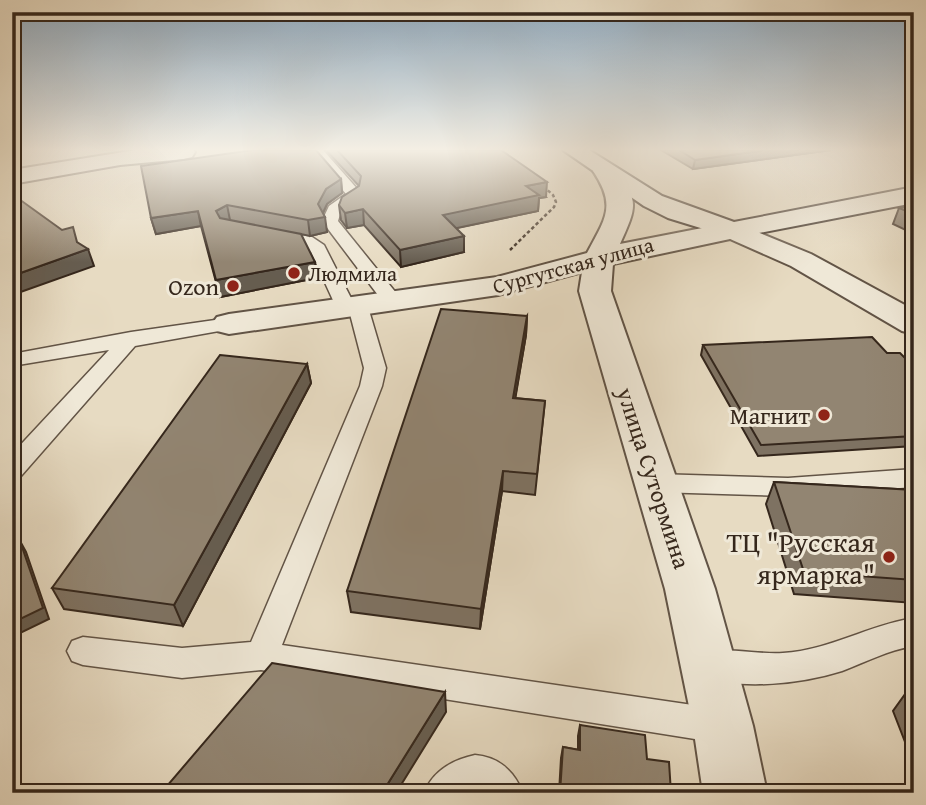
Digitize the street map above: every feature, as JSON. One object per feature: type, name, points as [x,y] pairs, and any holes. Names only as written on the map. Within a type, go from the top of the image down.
[{"type":"street","name":"улица Сутормина","points":[[616,188],[621,205],[617,222],[599,259],[595,291],[690,589],[723,726],[735,793]]},
{"type":"street","points":[[634,188],[665,207],[733,230],[801,260],[914,324]]},
{"type":"street","name":"Сургутская улица","points":[[229,324],[394,303],[498,286],[671,240],[914,195]]},
{"type":"lane","points":[[350,188],[354,196],[334,209],[330,221],[394,303]]},
{"type":"lane","points":[[256,232],[313,244],[318,249],[352,308],[374,368],[371,386],[261,656]]},
{"type":"lane","points":[[12,359],[229,324]]},
{"type":"lane","points":[[12,470],[131,338]]},
{"type":"lane","points":[[656,483],[788,487],[914,478]]},
{"type":"lane","points":[[709,665],[787,670],[833,659],[899,634],[914,632]]},
{"type":"lane","points":[[83,651],[182,663],[261,656],[723,726]]},
{"type":"lane","points":[[443,793],[455,780],[470,773],[485,775],[498,783],[504,793]]},
{"type":"path","points":[[502,257],[554,207],[556,202],[553,195],[544,188]]},
{"type":"building","points":[[145,188],[328,188],[318,204],[325,217],[308,220],[227,205],[216,211],[220,218],[301,234],[315,262],[216,280],[198,211],[151,218]]},
{"type":"building","points":[[357,188],[528,188],[539,195],[443,215],[464,236],[400,250],[363,209],[345,213],[339,205],[342,197]]},
{"type":"building","points":[[12,194],[62,230],[73,227],[77,242],[88,249],[12,276]]},
{"type":"building","points":[[914,205],[914,214],[899,208]]},
{"type":"building","points":[[441,309],[527,316],[513,398],[545,401],[537,474],[503,471],[481,609],[347,591]]},
{"type":"building","name":"Магнит","points":[[872,337],[887,353],[900,353],[914,367],[914,436],[761,445],[703,345]]},
{"type":"building","points":[[220,355],[307,364],[174,605],[52,588]]},
{"type":"building","points":[[774,482],[914,490],[914,580],[804,572]]},
{"type":"building","points":[[20,541],[43,608],[12,623],[12,544]]},
{"type":"building","points":[[272,663],[445,692],[382,793],[161,793]]},
{"type":"building","points":[[580,725],[645,735],[647,759],[669,762],[671,793],[560,793],[563,747],[580,750]]},
{"type":"place","name":"Людмила","points":[[294,273]]},
{"type":"place","name":"Ozon","points":[[233,286]]},
{"type":"place","name":"Магнит","points":[[824,415]]},
{"type":"place","name":"ТЦ \"Русская ярмарка\"","points":[[889,557]]}]
